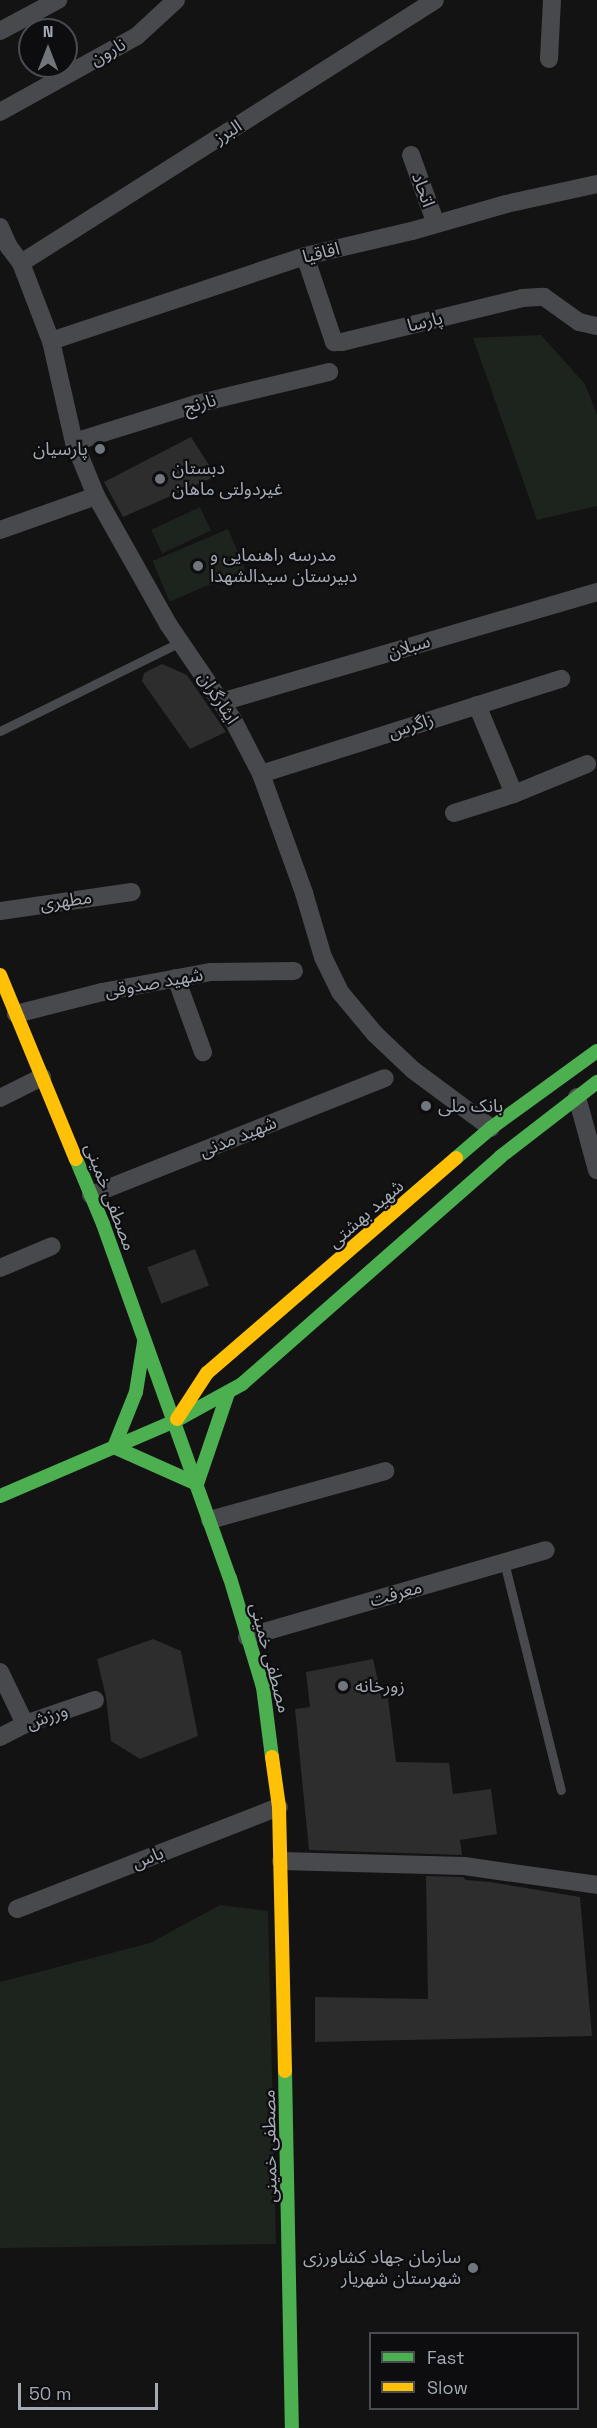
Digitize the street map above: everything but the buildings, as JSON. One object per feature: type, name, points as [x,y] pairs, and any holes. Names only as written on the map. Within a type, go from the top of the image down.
[{"type":"main road","name":"مصطفی خمینی","points":[[0,975],[91,1195],[175,1421],[230,1578],[263,1687],[279,1807],[292,2428]]},
{"type":"main road","name":"شهید بهشتی","points":[[175,1421],[207,1373],[491,1128],[597,1051]]},
{"type":"main road","points":[[0,1496],[175,1421],[242,1384],[500,1156],[597,1082]]},
{"type":"main road","points":[[114,1448],[136,1392],[144,1342]]},
{"type":"main road","points":[[114,1448],[197,1484],[228,1393]]},
{"type":"street","points":[[0,31],[58,0]]},
{"type":"street","name":"نارون","points":[[0,112],[137,36],[176,0]]},
{"type":"street","name":"البرز","points":[[21,263],[435,0]]},
{"type":"street","points":[[549,59],[552,0]]},
{"type":"street","name":"اتحاد","points":[[411,155],[436,224]]},
{"type":"street","name":"اقاقیا","points":[[51,341],[305,256],[436,224],[506,204],[597,184]]},
{"type":"street","name":"ایثارگران","points":[[0,227],[4,250],[21,263],[51,341],[74,442],[96,496],[180,642],[221,702],[261,774],[304,893],[323,957],[340,992],[375,1034],[413,1070],[491,1128]]},
{"type":"street","name":"پارسا","points":[[305,256],[334,342],[342,342],[522,298],[544,297],[579,322],[597,326]]},
{"type":"street","name":"نارنج","points":[[74,442],[196,404],[329,372]]},
{"type":"street","points":[[0,530],[96,496]]},
{"type":"street","name":"سبلان","points":[[221,702],[597,592]]},
{"type":"street","name":"زاگرس","points":[[261,774],[561,679]]},
{"type":"street","points":[[477,705],[514,794]]},
{"type":"street","points":[[454,813],[514,794],[587,764]]},
{"type":"street","name":"مطهری","points":[[0,911],[132,892]]},
{"type":"street","name":"شهید صدوقی","points":[[16,1014],[102,992],[211,972],[294,970]]},
{"type":"street","points":[[176,978],[203,1052]]},
{"type":"street","points":[[0,1098],[42,1077]]},
{"type":"street","name":"شهید مدنی","points":[[91,1195],[386,1078]]},
{"type":"street","points":[[577,1097],[597,1170]]},
{"type":"street","points":[[0,1268],[52,1246]]},
{"type":"street","points":[[210,1520],[385,1471]]},
{"type":"street","name":"معرفت","points":[[247,1638],[546,1550]]},
{"type":"street","points":[[0,1672],[25,1725]]},
{"type":"street","name":"ورزش","points":[[0,1737],[25,1725],[95,1700]]},
{"type":"street","name":"یاس","points":[[17,1909],[279,1807]]},
{"type":"street","points":[[281,1861],[464,1866],[597,1885]]},
{"type":"lane","points":[[0,731],[180,642]]},
{"type":"lane","points":[[504,1562],[561,1790]]},
{"type":"shaded area","points":[[541,335],[585,384],[597,415],[597,506],[537,520],[473,338]]},
{"type":"shaded area","points":[[200,507],[211,531],[162,553],[151,530]]},
{"type":"shaded area","points":[[228,529],[245,570],[170,602],[153,561]]},
{"type":"shaded area","points":[[220,1905],[268,1911],[276,2244],[0,2248],[0,1982],[150,1943]]},
{"type":"traffic: fast","points":[[456,1158],[491,1128],[597,1051]]},
{"type":"traffic: fast","points":[[0,1496],[175,1421],[242,1384],[500,1157],[597,1082]]},
{"type":"traffic: fast","points":[[76,1159],[103,1224],[230,1578],[263,1687],[272,1757]]},
{"type":"traffic: fast","points":[[144,1342],[136,1392],[114,1447],[197,1484],[228,1393]]},
{"type":"traffic: fast","points":[[285,2071],[292,2428]]},
{"type":"traffic: slow","points":[[0,975],[76,1159]]},
{"type":"traffic: slow","points":[[177,1419],[207,1373],[456,1158]]},
{"type":"traffic: slow","points":[[272,1757],[279,1807],[285,2071]]},
{"type":"place","name":"پارسیان","points":[[100,449]]},
{"type":"place","name":"دبستان غیردولتی ماهان","points":[[160,479]]},
{"type":"place","name":"مدرسه راهنمایی و دبیرستان سیدالشهدا","points":[[198,566]]},
{"type":"place","name":"بانک ملی","points":[[426,1106]]},
{"type":"place","name":"زورخانه","points":[[343,1686]]},
{"type":"place","name":"سازمان جهاد کشاورزی شهرستان شهریار","points":[[473,2268]]}]
